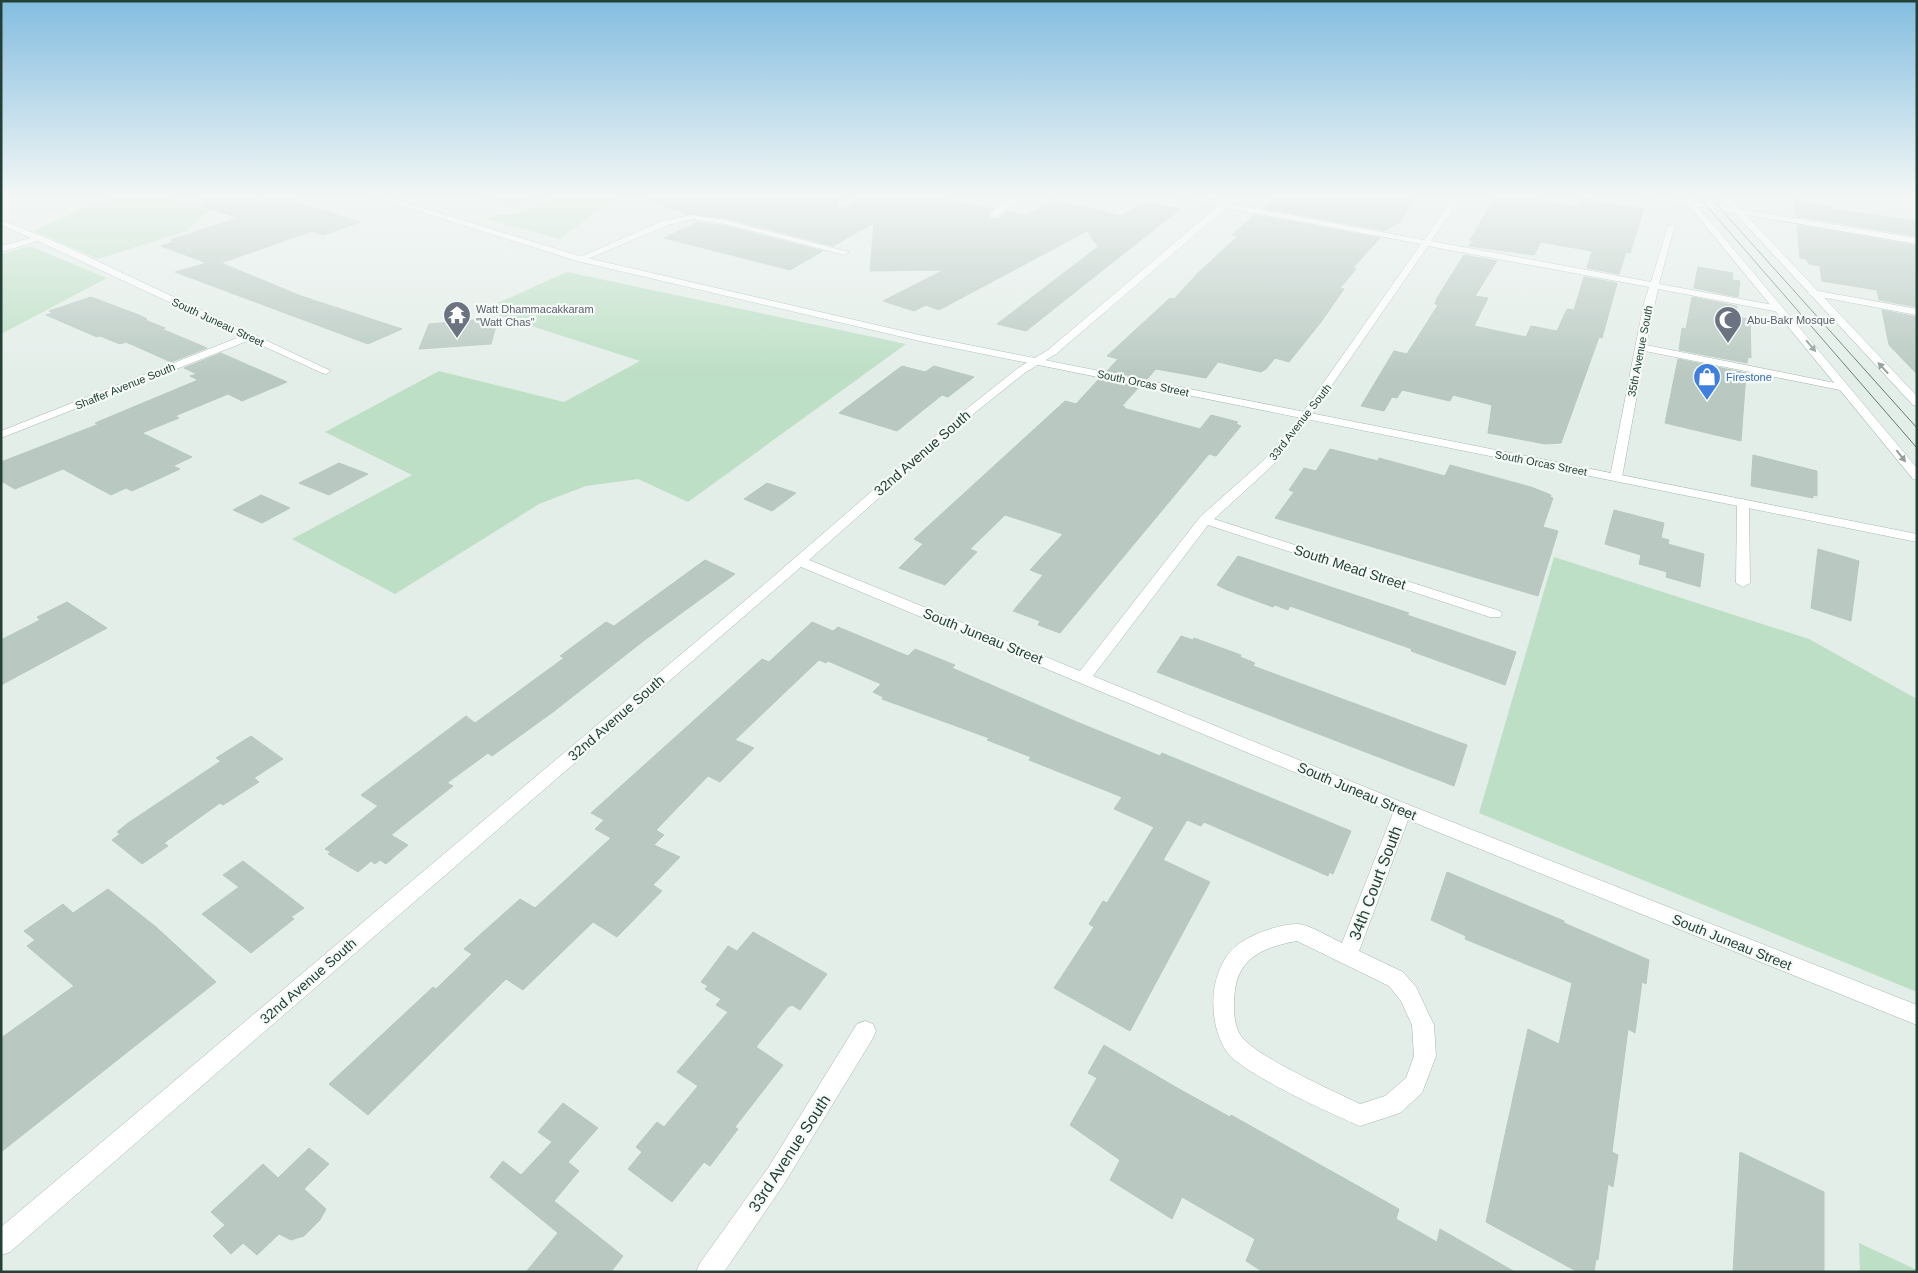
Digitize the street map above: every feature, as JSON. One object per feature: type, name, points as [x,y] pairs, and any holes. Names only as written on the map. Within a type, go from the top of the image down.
[{"type":"street","name":"South Juneau Street","points":[[78,256],[248,337],[326,371]]},
{"type":"street","name":"South Orcas Street","points":[[572,256],[801,311],[1038,362],[1917,538]]},
{"type":"street","points":[[580,259],[586,256]]},
{"type":"street","name":"32nd Avenue South","points":[[1,1243],[799,561],[973,409],[1022,370],[1038,362],[1164,256]]},
{"type":"street","name":"33rd Avenue South","points":[[1084,677],[1205,520],[1268,463],[1306,416],[1419,256]]},
{"type":"street","points":[[1494,256],[1779,309]]},
{"type":"street","name":"35th Avenue South","points":[[1616,477],[1653,286],[1662,256]]},
{"type":"street","points":[[1735,256],[1917,476]]},
{"type":"street","points":[[1779,256],[1917,403]]},
{"type":"street","points":[[1813,293],[1917,312]]},
{"type":"street","name":"Shaffer Avenue South","points":[[1,435],[248,337]]},
{"type":"street","points":[[1641,347],[1845,388]]},
{"type":"street","points":[[1742,503],[1743,582]]},
{"type":"street","name":"South Mead Street","points":[[1205,520],[1495,614]]},
{"type":"street","name":"South Juneau Street","points":[[799,561],[1403,810],[1917,1015]]},
{"type":"street","name":"34th Court South","points":[[1347,955],[1403,810]]},
{"type":"street","name":"34th Court South","points":[[1298,932],[1347,955],[1396,979],[1409,994],[1423,1025],[1425,1056],[1414,1085],[1392,1105],[1360,1115],[1250,1060],[1235,1046],[1224,1017],[1223,990],[1231,966],[1248,948],[1270,936],[1298,932]]},
{"type":"street","name":"33rd Avenue South","points":[[709,1272],[776,1176],[865,1031]]},
{"type":"green space","points":[[1,256],[55,256],[107,278],[1,334]]},
{"type":"green space","points":[[92,256],[106,256],[98,259]]},
{"type":"green space","points":[[567,272],[906,344],[688,502],[638,479],[586,486],[539,504],[395,594],[292,539],[412,475],[325,432],[439,371],[564,402],[640,361],[482,310]]},
{"type":"green space","points":[[1554,557],[1809,639],[1917,699],[1917,992],[1479,813]]},
{"type":"green space","points":[[1859,1243],[1917,1270],[1917,1272],[1860,1272]]},
{"type":"building","points":[[189,256],[240,256],[221,263],[301,296],[402,329],[368,344],[175,272],[207,263]]},
{"type":"building","points":[[736,256],[814,256],[790,270]]},
{"type":"building","points":[[871,256],[1039,256],[939,310],[926,305],[914,311],[883,301],[944,270],[870,271]]},
{"type":"building","points":[[1086,256],[1120,256],[1026,331],[997,324]]},
{"type":"building","points":[[1216,256],[1363,256],[1353,268],[1356,269],[1340,288],[1344,289],[1321,322],[1289,362],[1275,358],[1261,372],[1218,362],[1206,378],[1156,369],[1147,379],[1107,371],[1118,359],[1107,356],[1170,298],[1174,299]]},
{"type":"building","points":[[1463,256],[1497,261],[1475,296],[1488,298],[1474,326],[1526,337],[1531,326],[1557,331],[1567,309],[1574,310],[1584,277],[1617,283],[1602,338],[1599,337],[1561,443],[1545,444],[1488,433],[1492,405],[1453,395],[1450,401],[1402,390],[1397,398],[1392,397],[1384,411],[1361,406],[1394,351],[1407,354],[1438,305],[1435,304]]},
{"type":"building","points":[[1590,256],[1625,256],[1619,274],[1587,268]]},
{"type":"building","points":[[1800,256],[1917,256],[1917,307],[1879,300],[1877,290],[1822,281],[1820,266],[1809,264],[1806,259]]},
{"type":"building","points":[[1698,267],[1733,273],[1732,280],[1740,281],[1738,297],[1694,288]]},
{"type":"building","points":[[91,297],[139,315],[147,319],[145,320],[165,328],[162,329],[207,348],[171,362],[126,342],[120,344],[100,336],[97,337],[46,315],[53,313],[49,311]]},
{"type":"building","points":[[1692,297],[1737,306],[1736,317],[1750,319],[1751,358],[1748,357],[1747,363],[1679,350],[1682,328],[1686,329]]},
{"type":"building","points":[[1882,310],[1917,317],[1917,374],[1889,345]]},
{"type":"building","name":"Watt Dhammacakkaram \"Watt Chas\"","points":[[498,318],[491,344],[419,349],[429,324]]},
{"type":"building","points":[[221,353],[287,382],[242,401],[228,394],[175,416],[179,418],[142,433],[192,457],[173,466],[180,469],[132,491],[126,488],[111,495],[63,469],[15,489],[1,481],[1,462],[99,424],[95,423],[198,380],[190,376],[197,374],[184,368]]},
{"type":"building","name":"Firestone","points":[[1678,359],[1746,373],[1741,441],[1665,423]]},
{"type":"building","points":[[902,366],[925,372],[934,366],[974,377],[948,397],[942,395],[897,431],[839,413]]},
{"type":"building","points":[[1099,379],[1139,387],[1122,406],[1125,407],[1123,408],[1200,429],[1211,415],[1238,422],[1236,424],[1241,426],[1216,456],[1209,454],[1060,633],[1038,625],[1040,621],[1013,611],[1043,575],[1030,570],[1063,534],[1005,515],[970,549],[977,552],[945,585],[899,568],[923,544],[914,539],[1065,401],[1076,404]]},
{"type":"building","points":[[1330,449],[1378,461],[1379,458],[1445,476],[1450,465],[1531,487],[1551,495],[1550,497],[1553,498],[1543,527],[1558,531],[1538,596],[1275,518],[1294,492],[1289,490],[1304,468],[1316,471]]},
{"type":"building","points":[[1753,455],[1817,471],[1817,496],[1813,495],[1813,498],[1751,486]]},
{"type":"building","points":[[339,463],[368,474],[329,495],[299,483]]},
{"type":"building","points":[[767,483],[796,493],[772,511],[744,499]]},
{"type":"building","points":[[261,495],[290,508],[262,523],[233,510]]},
{"type":"building","points":[[1614,510],[1664,523],[1661,538],[1669,540],[1668,544],[1704,554],[1700,587],[1666,577],[1667,572],[1639,564],[1641,555],[1605,544]]},
{"type":"building","points":[[1818,549],[1859,561],[1851,621],[1811,608]]},
{"type":"building","points":[[1238,556],[1409,613],[1407,615],[1516,652],[1505,685],[1411,651],[1412,649],[1290,606],[1288,610],[1275,605],[1273,607],[1217,585]]},
{"type":"building","points":[[705,560],[735,574],[646,639],[553,712],[492,756],[488,753],[447,783],[453,786],[391,835],[408,845],[386,864],[380,860],[375,864],[371,861],[358,872],[328,854],[331,852],[325,849],[378,806],[361,795],[466,716],[475,723],[564,658],[560,656],[606,622],[614,626]]},
{"type":"building","points":[[67,602],[107,628],[1,685],[1,640],[40,620],[37,617]]},
{"type":"building","points":[[812,622],[833,631],[838,627],[908,656],[915,649],[955,665],[952,668],[1077,722],[1160,756],[1162,753],[1351,831],[1333,874],[1329,872],[1328,876],[1204,822],[1201,826],[1187,820],[1163,860],[1210,882],[1130,1031],[1054,988],[1094,927],[1089,924],[1103,901],[1107,903],[1154,827],[1114,809],[1122,797],[1029,760],[1031,757],[987,740],[989,738],[882,699],[883,697],[873,692],[881,684],[828,661],[826,663],[819,660],[735,740],[754,748],[720,782],[708,776],[656,830],[664,835],[654,845],[680,857],[653,885],[662,891],[617,937],[593,922],[523,990],[506,979],[368,1115],[329,1084],[433,987],[436,989],[472,954],[464,949],[520,899],[535,908],[611,838],[595,829],[604,820],[591,813],[762,659],[769,662]]},
{"type":"building","points":[[1181,636],[1193,640],[1194,638],[1241,655],[1240,657],[1255,663],[1253,666],[1467,745],[1454,786],[1157,672]]},
{"type":"building","points":[[251,736],[283,759],[254,778],[259,782],[223,805],[220,803],[164,843],[168,846],[142,864],[112,840],[120,834],[117,832],[128,823],[221,761],[216,758]]},
{"type":"building","points":[[243,861],[304,908],[291,917],[294,919],[251,953],[202,914],[239,887],[223,875]]},
{"type":"building","points":[[1447,872],[1564,921],[1564,923],[1649,960],[1646,984],[1642,982],[1635,1033],[1628,1029],[1612,1152],[1618,1155],[1613,1187],[1608,1184],[1598,1260],[1596,1259],[1594,1272],[1578,1272],[1486,1222],[1528,1029],[1559,1044],[1572,983],[1465,939],[1466,936],[1431,920]]},
{"type":"building","points":[[108,889],[156,927],[216,982],[1,1152],[1,1038],[74,986],[27,946],[35,940],[24,931],[63,904],[73,913]]},
{"type":"building","points":[[753,932],[827,974],[800,1010],[792,1005],[788,1007],[756,1047],[783,1065],[735,1127],[738,1129],[710,1166],[704,1162],[672,1202],[628,1169],[642,1152],[636,1147],[657,1122],[664,1127],[698,1086],[677,1072],[728,1012],[716,1005],[721,999],[705,989],[708,986],[701,982],[728,946],[737,951]]},
{"type":"building","points":[[1104,1045],[1179,1089],[1230,1117],[1231,1115],[1399,1209],[1396,1219],[1437,1242],[1440,1229],[1515,1272],[1263,1272],[1246,1261],[1255,1239],[1182,1197],[1172,1219],[1110,1180],[1120,1160],[1070,1125],[1097,1078],[1088,1073]]},
{"type":"building","points":[[563,1103],[598,1128],[568,1162],[579,1171],[554,1201],[623,1256],[611,1272],[526,1272],[558,1233],[490,1177],[503,1161],[521,1175],[552,1142],[538,1132]]},
{"type":"building","points":[[309,1148],[329,1164],[304,1189],[326,1209],[320,1220],[304,1236],[291,1240],[279,1234],[257,1255],[243,1243],[231,1254],[213,1236],[225,1225],[211,1212],[263,1164],[278,1178]]},
{"type":"building","points":[[1740,1152],[1824,1192],[1824,1272],[1733,1272]]},
{"type":"tram line","points":[[1751,256],[1917,448]]},
{"type":"tram line","points":[[1763,256],[1917,428]]},
{"type":"place","name":"Watt Dhammacakkaram \"Watt Chas\"","points":[[457,339]]},
{"type":"place","name":"Abu-Bakr Mosque","points":[[1728,344]]},
{"type":"place","name":"Firestone","points":[[1707,401]]}]
